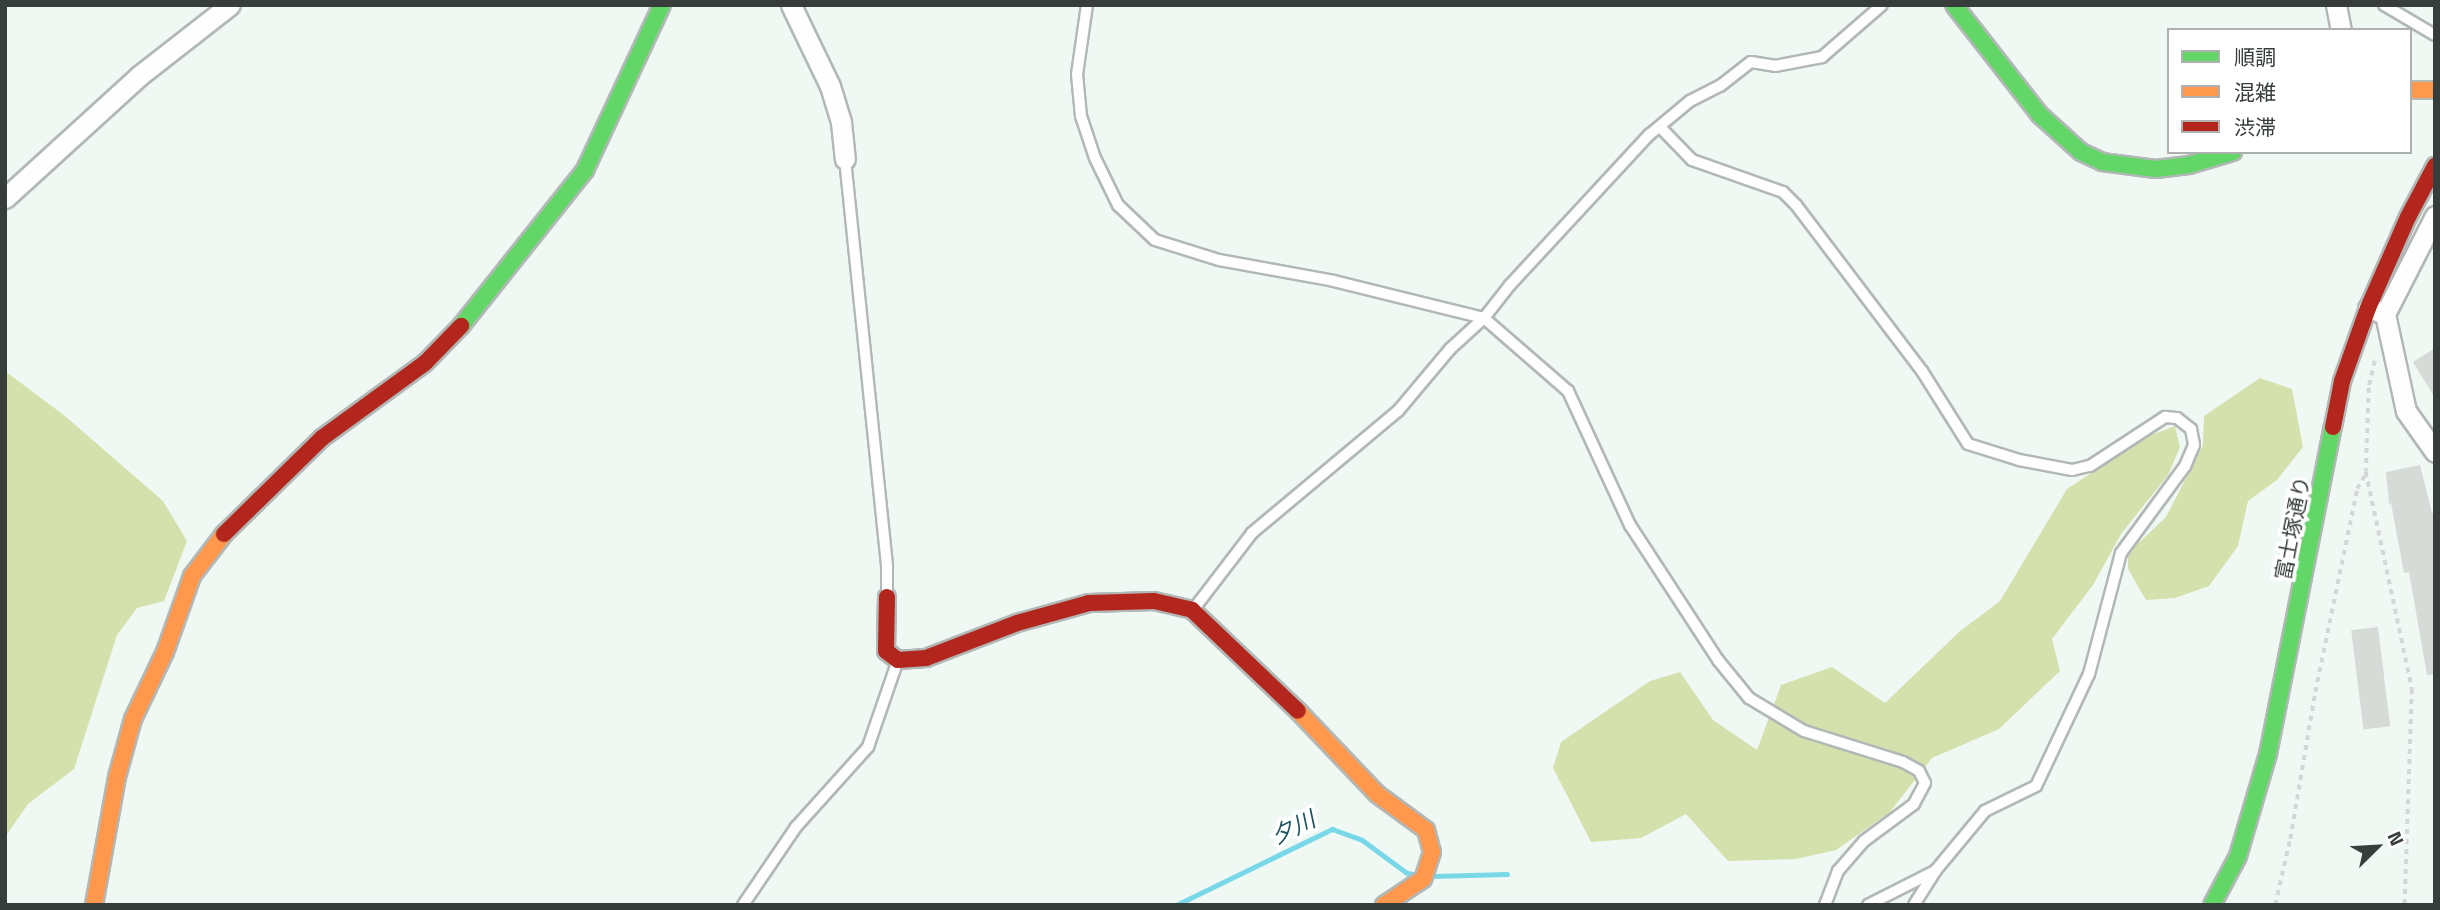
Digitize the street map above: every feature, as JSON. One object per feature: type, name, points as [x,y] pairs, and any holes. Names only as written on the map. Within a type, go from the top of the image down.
[{"type":"street","points":[[5,198],[139,76],[230,5]]},
{"type":"street","points":[[94,905],[117,777],[133,719],[165,652],[192,576],[235,521],[322,438],[425,363],[476,310],[585,170],[662,5]]},
{"type":"street","points":[[791,5],[830,86],[841,122],[845,159]]},
{"type":"street","points":[[1954,5],[2040,115],[2081,152],[2102,162],[2130,168],[2156,169],[2189,165],[2226,154]]},
{"type":"street","points":[[2336,5],[2341,28]]},
{"type":"street","points":[[2412,90],[2435,90]]},
{"type":"street","name":"富士塚通り","points":[[2211,905],[2238,856],[2268,754],[2342,381],[2377,311],[2408,217],[2435,166]]},
{"type":"street","points":[[2435,216],[2377,311],[2406,411],[2435,452]]},
{"type":"street","points":[[887,597],[886,651],[898,660],[926,658],[1017,623],[1089,603],[1154,601],[1192,610],[1302,714],[1377,794],[1426,830],[1432,852],[1423,879],[1384,905]]},
{"type":"lane","points":[[1087,5],[1077,75],[1081,116],[1095,158],[1118,205],[1155,240],[1219,260],[1334,281],[1484,318],[1568,391],[1630,525],[1718,660],[1749,698],[1804,731],[1903,762],[1919,771],[1925,783],[1914,804],[1864,841],[1838,871],[1825,905]]},
{"type":"lane","points":[[1192,610],[1252,533],[1398,411],[1450,349],[1484,318],[1510,285],[1660,127],[1690,101],[1720,86],[1751,62],[1774,66],[1822,57],[1882,5]]},
{"type":"lane","points":[[2384,5],[2435,35]]},
{"type":"lane","points":[[1660,127],[1692,160],[1783,192],[1796,205],[1922,371],[1968,444],[2019,460],[2072,470],[2090,466],[2165,417],[2177,418],[2191,429],[2194,445],[2185,466],[2121,553],[2089,674],[2036,786],[1985,811],[1936,870],[1913,905]]},
{"type":"lane","points":[[845,159],[887,567],[887,597]]},
{"type":"lane","points":[[743,905],[796,827],[869,747],[898,660]]},
{"type":"lane","points":[[1868,905],[1936,870]]},
{"type":"path","points":[[2377,351],[2369,388],[2366,471],[2412,689],[2405,905]]},
{"type":"path","points":[[2275,905],[2291,839],[2320,665],[2357,489],[2366,471]]},
{"type":"green space","points":[[5,371],[65,416],[163,501],[187,541],[164,601],[137,608],[117,635],[74,769],[28,804],[5,837]]},
{"type":"green space","points":[[2260,378],[2292,389],[2303,447],[2277,480],[2248,501],[2238,546],[2209,586],[2175,598],[2146,600],[2128,569],[2128,553],[2166,517],[2203,445],[2204,416]]},
{"type":"green space","points":[[2175,426],[2180,447],[2168,475],[2121,534],[2093,585],[2052,639],[2060,671],[1999,729],[1932,758],[1890,812],[1836,850],[1796,859],[1728,861],[1686,814],[1641,838],[1591,842],[1553,768],[1561,742],[1650,681],[1680,672],[1713,720],[1757,750],[1781,685],[1832,667],[1885,703],[1959,632],[2000,601],[2067,489],[2146,437]]},
{"type":"building","points":[[2435,348],[2435,398],[2413,362]]},
{"type":"building","points":[[2420,465],[2432,513],[2435,513],[2435,674],[2427,675],[2409,572],[2404,573],[2391,503],[2389,504],[2386,472]]},
{"type":"building","points":[[2378,627],[2390,726],[2363,730],[2351,630]]},
{"type":"waterway","name":"夕川","points":[[1176,905],[1332,829],[1362,840],[1407,873],[1413,874]]},
{"type":"waterway","name":"夕川","points":[[1433,876],[1507,874]]},
{"type":"traffic: fast","points":[[461,326],[585,170],[662,5]]},
{"type":"traffic: fast","points":[[1954,5],[2040,115],[2081,152],[2102,162],[2156,169],[2189,165],[2226,154]]},
{"type":"traffic: fast","points":[[2212,905],[2238,856],[2268,754],[2333,427]]},
{"type":"traffic: slow","points":[[2412,90],[2435,90]]},
{"type":"traffic: slow","points":[[94,905],[117,777],[133,719],[165,652],[192,576],[224,534]]},
{"type":"traffic: slow","points":[[1298,711],[1377,794],[1426,830],[1432,852],[1423,879],[1384,905]]},
{"type":"traffic: jam","points":[[2333,427],[2342,381],[2368,308],[2408,217],[2435,166]]},
{"type":"traffic: jam","points":[[224,534],[322,438],[425,363],[461,326]]},
{"type":"traffic: jam","points":[[887,597],[886,651],[898,660],[926,658],[1017,623],[1089,603],[1154,601],[1192,610],[1298,711]]}]
